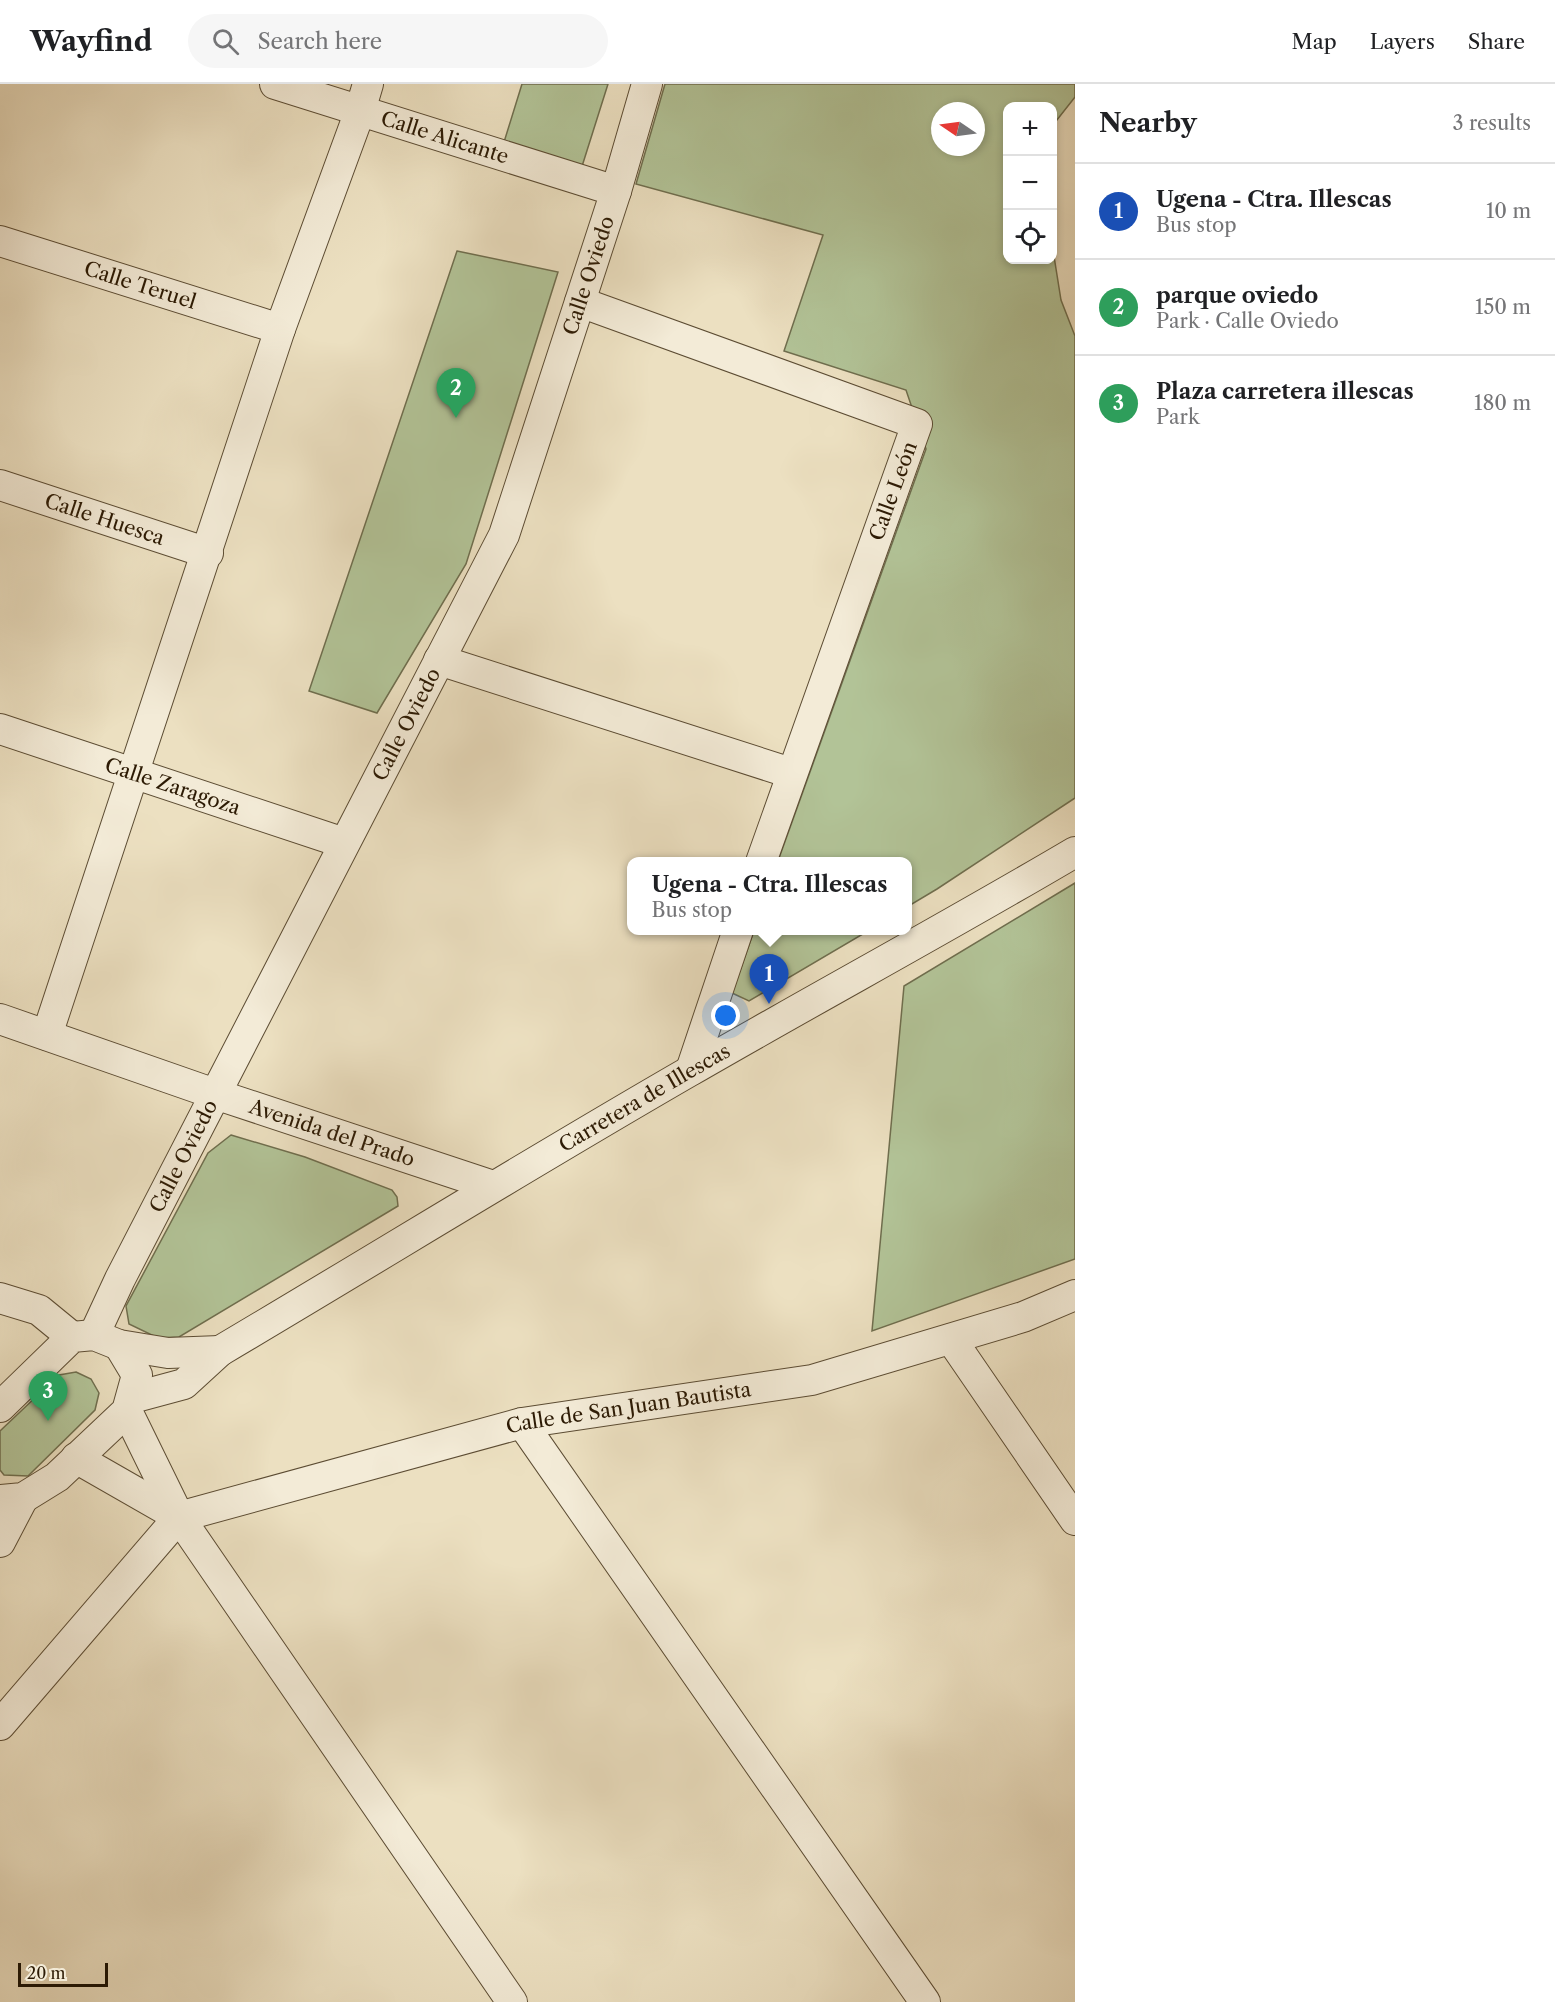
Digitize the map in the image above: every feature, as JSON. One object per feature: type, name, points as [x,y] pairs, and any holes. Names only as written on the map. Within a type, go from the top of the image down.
[{"type":"street","name":"Calle Alicante","points":[[275,84],[364,97],[616,191]]},
{"type":"street","name":"Calle Oviedo","points":[[95,1339],[120,1279],[504,535],[616,191],[647,84]]},
{"type":"street","points":[[47,1035],[208,553],[280,329],[364,97]]},
{"type":"street","name":"Calle Teruel","points":[[0,241],[280,329]]},
{"type":"street","name":"Calle León","points":[[580,302],[917,424],[762,857]]},
{"type":"street","name":"Calle Huesca","points":[[0,485],[208,553]]},
{"type":"street","points":[[439,660],[792,773]]},
{"type":"street","name":"Calle Zaragoza","points":[[0,729],[344,843]]},
{"type":"street","name":"Carretera de Illescas","points":[[130,1405],[184,1384],[220,1351],[493,1186],[691,1070],[1075,852]]},
{"type":"street","points":[[691,1070],[736,935]]},
{"type":"street","name":"Avenida del Prado","points":[[0,1019],[215,1094],[493,1186]]},
{"type":"street","name":"Calle de San Juan Bautista","points":[[179,1517],[522,1423],[812,1380],[1023,1317],[1075,1295]]},
{"type":"street","points":[[0,1298],[39,1310],[95,1339],[137,1375],[130,1405],[57,1477],[11,1499],[0,1542]]},
{"type":"street","points":[[0,1407],[95,1339]]},
{"type":"street","name":"Carretera de Illescas","points":[[95,1339],[168,1353],[220,1351]]},
{"type":"street","points":[[951,1339],[1075,1520]]},
{"type":"street","points":[[130,1405],[179,1517],[512,2002]]},
{"type":"street","points":[[522,1423],[925,2002]]},
{"type":"street","points":[[76,1458],[179,1517]]},
{"type":"street","points":[[0,1725],[179,1517]]},
{"type":"green space","points":[[522,84],[608,84],[578,179],[500,155]]},
{"type":"green space","points":[[665,84],[1075,84],[1075,97],[1057,120],[1057,102],[1003,102],[1003,264],[1055,264],[1061,300],[1075,336],[1075,798],[912,904],[912,857],[779,857],[926,449],[906,390],[784,351],[823,235],[636,184]]},
{"type":"green space","points":[[457,251],[558,272],[466,564],[377,713],[309,691]]},
{"type":"green space","points":[[1075,883],[1075,1259],[872,1331],[904,986]]},
{"type":"green space","points":[[753,935],[861,935],[749,1001],[732,993]]},
{"type":"green space","points":[[231,1135],[305,1157],[392,1190],[397,1197],[398,1206],[179,1337],[158,1338],[129,1324],[126,1306],[208,1153]]},
{"type":"green space","points":[[76,1372],[91,1379],[99,1393],[95,1410],[28,1476],[4,1475],[0,1470],[0,1431],[59,1375]]},
{"type":"place","name":"parque oviedo","points":[[456,418]]},
{"type":"place","name":"Ugena - Ctra. Illescas","points":[[769,1004]]},
{"type":"place","name":"Plaza carretera illescas","points":[[48,1421]]}]
